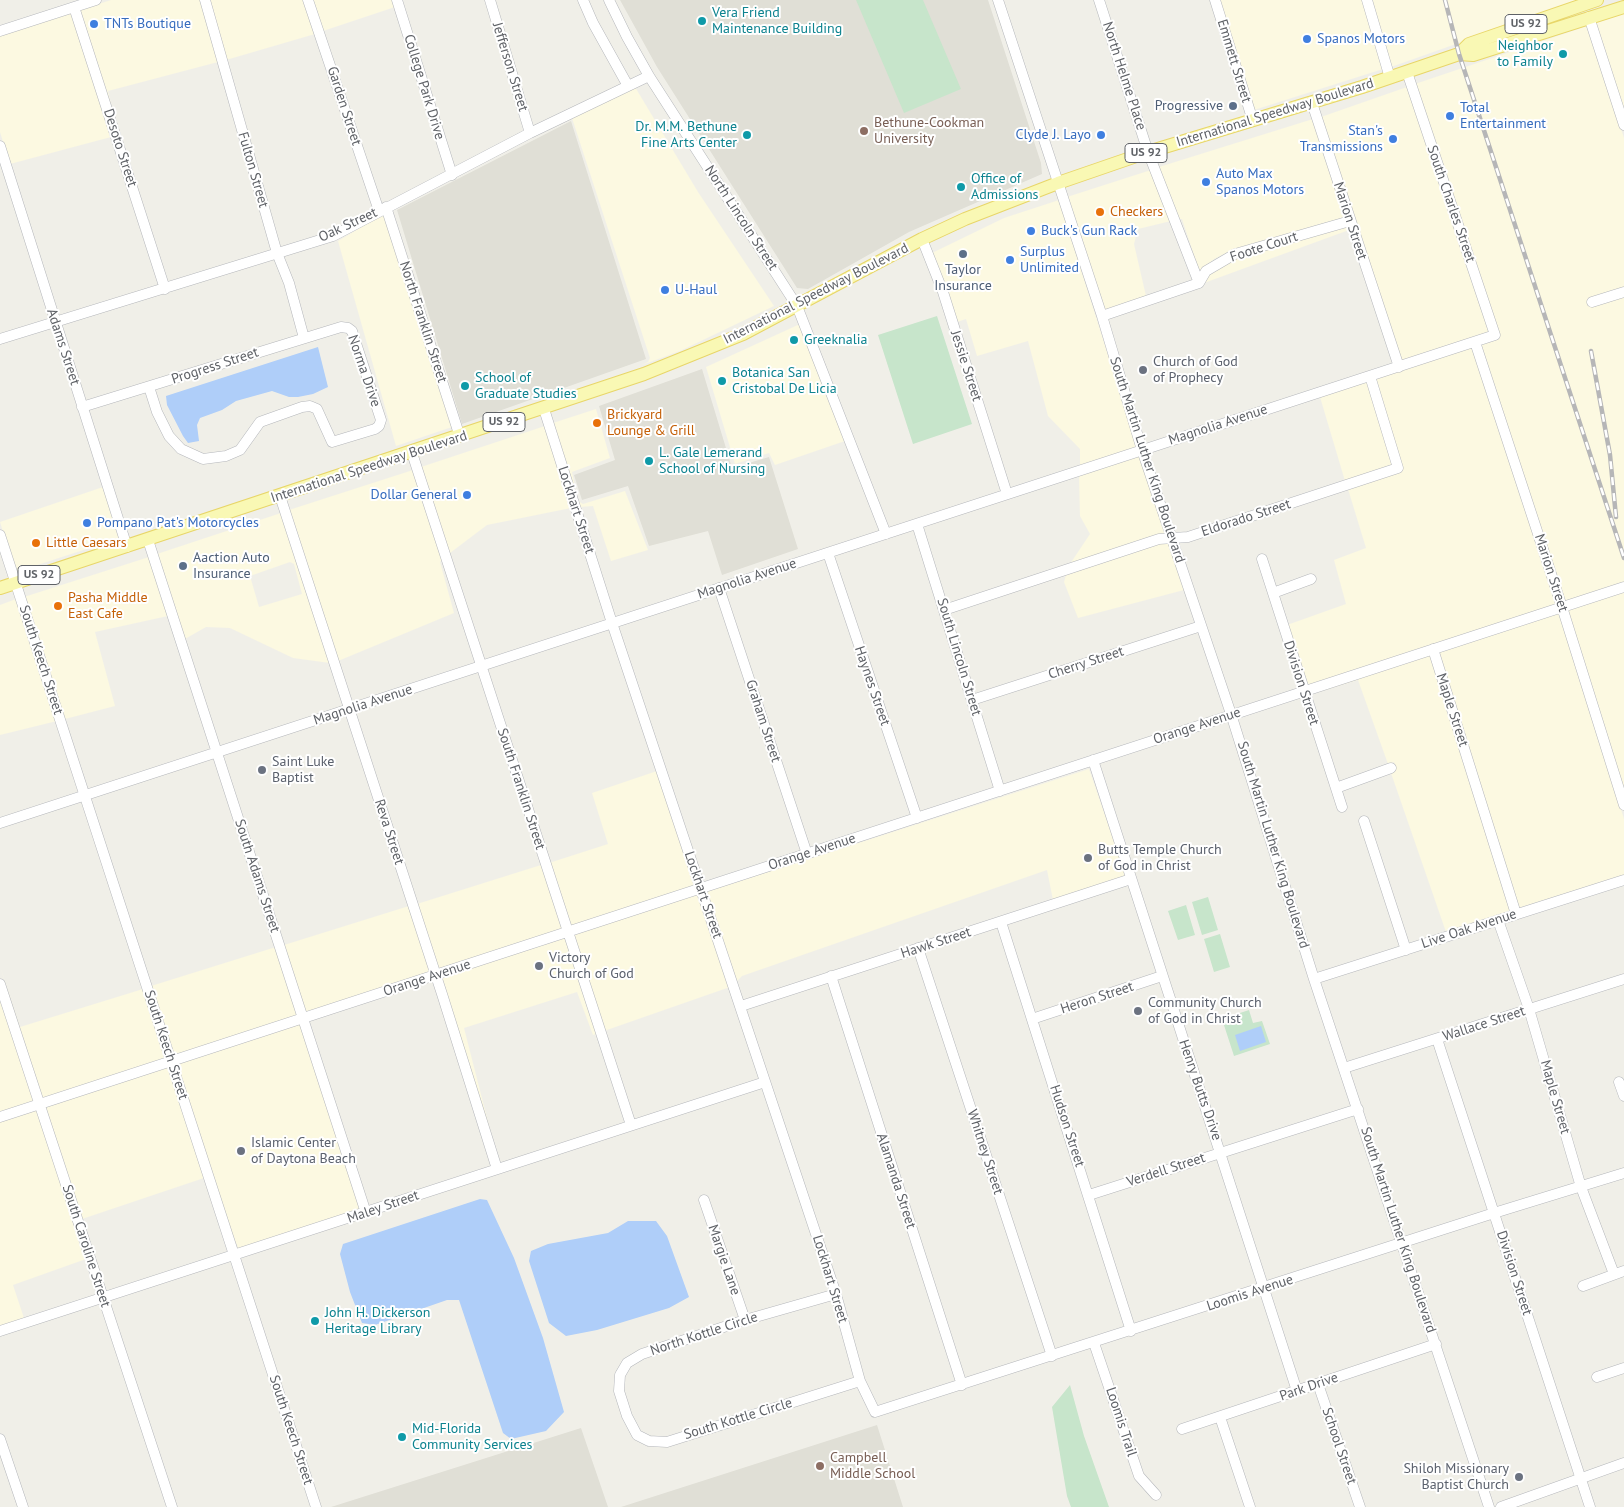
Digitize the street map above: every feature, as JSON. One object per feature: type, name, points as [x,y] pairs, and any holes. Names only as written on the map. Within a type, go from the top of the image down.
[{"type":"main road","points":[[1589,17],[1602,6],[1619,0]]},
{"type":"main road","name":"International Speedway Boulevard","points":[[1459,54],[1469,44],[1589,1]]},
{"type":"main road","points":[[1492,49],[1515,35],[1580,12],[1589,1]]},
{"type":"main road","name":"International Speedway Boulevard","points":[[0,588],[544,409],[671,364],[742,334],[922,239],[981,212],[1058,183],[1148,152],[1312,103],[1459,54],[1474,55],[1624,7]]},
{"type":"street","points":[[0,31],[96,0]]},
{"type":"street","name":"Fulton Street","points":[[205,0],[277,253],[289,283],[304,338]]},
{"type":"street","name":"Garden Street","points":[[308,0],[382,209]]},
{"type":"street","name":"College Park Drive","points":[[397,0],[452,174]]},
{"type":"street","name":"Jefferson Street","points":[[490,0],[530,133]]},
{"type":"street","points":[[583,0],[593,23],[628,86]]},
{"type":"street","name":"North Lincoln Street","points":[[609,0],[626,37],[649,76],[798,306]]},
{"type":"street","name":"South Martin Luther King Boulevard","points":[[998,0],[1102,316],[1171,539],[1231,714],[1314,979],[1489,1507]]},
{"type":"street","name":"North Helme Place","points":[[1099,0],[1148,152],[1199,283]]},
{"type":"street","name":"Emmett Street","points":[[1216,0],[1253,121]]},
{"type":"street","points":[[1366,0],[1390,78]]},
{"type":"street","name":"Desoto Street","points":[[74,7],[165,288]]},
{"type":"street","points":[[1589,17],[1624,125]]},
{"type":"street","name":"South Charles Street","points":[[1407,72],[1495,335]]},
{"type":"street","name":"Oak Street","points":[[0,338],[333,236],[530,133],[649,76]]},
{"type":"street","name":"Marion Street","points":[[1312,103],[1399,367]]},
{"type":"street","name":"Adams Street","points":[[0,146],[127,547]]},
{"type":"street","name":"North Franklin Street","points":[[382,209],[460,437]]},
{"type":"street","name":"Foote Court","points":[[1102,316],[1199,283],[1206,271],[1235,254],[1350,221]]},
{"type":"street","name":"Jessie Street","points":[[922,239],[943,292],[1007,494]]},
{"type":"street","points":[[1592,302],[1624,292]]},
{"type":"street","points":[[798,306],[886,534]]},
{"type":"street","name":"Progress Street","points":[[82,407],[304,338],[342,327],[348,328]]},
{"type":"street","name":"Norma Drive","points":[[149,387],[157,412],[169,436],[181,449],[203,459],[226,456],[245,446],[260,422],[310,406],[317,409],[332,442],[375,429],[379,426],[381,420],[352,331],[348,328]]},
{"type":"street","name":"Magnolia Avenue","points":[[0,823],[1495,335]]},
{"type":"street","name":"Marion Street","points":[[1475,342],[1562,607],[1624,805]]},
{"type":"street","name":"Eldorado Street","points":[[944,610],[1159,540],[1188,537],[1398,468],[1370,376]]},
{"type":"street","name":"Lockhart Street","points":[[544,409],[612,623],[836,1294],[860,1381],[875,1412]]},
{"type":"street","name":"South Franklin Street","points":[[412,452],[451,568],[480,666],[631,1125]]},
{"type":"street","name":"Reva Street","points":[[280,496],[497,1169]]},
{"type":"street","name":"South Lincoln Street","points":[[917,524],[1000,791]]},
{"type":"street","name":"South Keech Street","points":[[0,536],[86,795],[316,1507]]},
{"type":"street","name":"South Adams Street","points":[[148,540],[366,1213]]},
{"type":"street","name":"Haynes Street","points":[[828,553],[917,818]]},
{"type":"street","name":"Division Street","points":[[1262,560],[1342,807]]},
{"type":"street","points":[[1273,593],[1311,579]]},
{"type":"street","name":"Orange Avenue","points":[[0,1117],[1624,587]]},
{"type":"street","name":"Graham Street","points":[[719,588],[807,854]]},
{"type":"street","name":"Cherry Street","points":[[972,700],[1201,626]]},
{"type":"street","name":"Maple Street","points":[[1433,649],[1516,914]]},
{"type":"street","name":"Henry Butts Drive","points":[[1093,760],[1298,1391]]},
{"type":"street","points":[[1336,788],[1391,768]]},
{"type":"street","points":[[1364,821],[1406,950]]},
{"type":"street","name":"Hawk Street","points":[[741,1006],[1131,879]]},
{"type":"street","name":"Live Oak Avenue","points":[[1314,979],[1624,880]]},
{"type":"street","name":"Maple Street","points":[[1498,920],[1529,1008],[1581,1187],[1619,1272]]},
{"type":"street","name":"Hudson Street","points":[[1001,922],[1132,1331]]},
{"type":"street","name":"Whitney Street","points":[[918,948],[1052,1356]]},
{"type":"street","name":"Alamanda Street","points":[[831,976],[962,1385]]},
{"type":"street","name":"Heron Street","points":[[1032,1019],[1162,976]]},
{"type":"street","name":"Wallace Street","points":[[1344,1068],[1624,979]]},
{"type":"street","name":"South Caroline Street","points":[[0,984],[172,1507]]},
{"type":"street","name":"Division Street","points":[[1437,1039],[1590,1507]]},
{"type":"street","name":"Maley Street","points":[[0,1331],[764,1082]]},
{"type":"street","points":[[1619,1082],[1624,1096]]},
{"type":"street","name":"Verdell Street","points":[[1089,1195],[1358,1108]]},
{"type":"street","name":"Loomis Avenue","points":[[875,1412],[1403,1244],[1494,1213],[1624,1174]]},
{"type":"street","name":"Margie Lane","points":[[704,1200],[745,1320]]},
{"type":"street","points":[[1583,1286],[1619,1272]]},
{"type":"street","name":"North Kottle Circle","points":[[627,1416],[618,1390],[620,1375],[627,1363],[642,1354],[745,1320],[836,1294]]},
{"type":"street","name":"Loomis Trail","points":[[1094,1343],[1139,1476],[1156,1495]]},
{"type":"street","name":"Park Drive","points":[[1182,1429],[1436,1344]]},
{"type":"street","points":[[1597,1377],[1624,1368]]},
{"type":"street","name":"South Kottle Circle","points":[[627,1416],[637,1435],[649,1441],[667,1442],[860,1381]]},
{"type":"street","name":"School Street","points":[[1318,1384],[1360,1507]]},
{"type":"street","points":[[1220,1417],[1250,1507]]},
{"type":"street","points":[[0,1439],[22,1507]]},
{"type":"street","points":[[1501,1507],[1624,1463]]},
{"type":"shaded area","points":[[111,0],[200,0],[218,62],[108,91],[114,118],[80,10]]},
{"type":"shaded area","points":[[209,0],[304,0],[315,34],[226,60]]},
{"type":"shaded area","points":[[313,0],[393,0],[395,7],[323,31]]},
{"type":"shaded area","name":"Bethune-Cookman University","points":[[620,0],[988,0],[1041,163],[1042,174],[909,232],[808,289],[797,288],[657,67]]},
{"type":"shaded area","points":[[1220,0],[1362,0],[1383,69],[1254,110]]},
{"type":"shaded area","points":[[1371,0],[1580,0],[1391,67]]},
{"type":"shaded area","points":[[72,13],[111,137],[10,164],[0,132],[0,36]]},
{"type":"shaded area","points":[[1624,13],[1624,111],[1595,23]]},
{"type":"shaded area","points":[[1587,26],[1624,138],[1624,287],[1588,299],[1590,307],[1624,297],[1624,582],[1565,602],[1480,345],[1500,339],[1498,330],[1415,84]]},
{"type":"shaded area","points":[[635,87],[698,192],[774,306],[680,351],[642,365],[648,362],[650,358],[572,118]]},
{"type":"shaded area","points":[[1407,87],[1490,332],[1402,361],[1321,117]]},
{"type":"shaded area","points":[[1313,119],[1345,217],[1234,249],[1214,259],[1200,273],[1182,219],[1179,219],[1159,167]]},
{"type":"shaded area","points":[[571,121],[646,359],[462,424],[397,210]]},
{"type":"shaded area","points":[[1151,170],[1171,221],[1138,229],[1134,244],[1146,296],[1104,310],[1067,197]]},
{"type":"shaded area","points":[[1059,200],[1137,447],[1080,466],[1080,449],[1048,416],[1028,341],[977,356],[966,319],[957,322],[932,253],[1004,218]]},
{"type":"shaded area","points":[[384,214],[452,427],[396,446],[338,241]]},
{"type":"shaded area","points":[[1347,226],[1349,230],[1204,283],[1209,274],[1236,258]]},
{"type":"shaded area","points":[[800,324],[845,441],[775,465],[769,453],[735,464],[706,367]]},
{"type":"shaded area","points":[[1472,347],[1557,604],[1306,686],[1287,625],[1346,604],[1334,560],[1366,548],[1348,489],[1399,473],[1375,379]]},
{"type":"shaded area","points":[[702,369],[732,468],[769,457],[798,549],[722,575],[708,531],[649,546],[628,486],[582,500],[574,475],[615,460],[599,406]]},
{"type":"shaded area","points":[[1367,382],[1393,465],[1345,481],[1320,397]]},
{"type":"shaded area","points":[[596,409],[610,458],[572,472],[578,500],[553,423]]},
{"type":"shaded area","points":[[545,426],[571,508],[487,525],[450,553],[421,467]]},
{"type":"shaded area","points":[[1140,456],[1166,534],[1070,564],[1090,534],[1080,516],[1079,476]]},
{"type":"shaded area","points":[[413,470],[443,559],[440,562],[454,613],[338,661],[289,510]]},
{"type":"shaded area","points":[[103,487],[120,538],[16,572],[0,522]]},
{"type":"shaded area","points":[[625,491],[648,550],[611,561],[593,506],[580,507],[578,501],[583,504]]},
{"type":"shaded area","points":[[281,513],[330,663],[293,658],[230,628],[206,627],[185,639],[157,554]],"holes":[[[290,562],[294,564],[302,594],[259,607],[250,576]]]},
{"type":"shaded area","points":[[1169,543],[1184,590],[1078,618],[1064,582],[1066,575],[1159,544]]},
{"type":"shaded area","points":[[149,557],[168,616],[95,632],[115,706],[65,719],[24,597]]},
{"type":"shaded area","points":[[1624,592],[1624,791],[1568,610]]},
{"type":"shaded area","points":[[16,599],[57,721],[0,735],[0,605]]},
{"type":"shaded area","points":[[1560,613],[1624,819],[1624,875],[1518,908],[1438,652]]},
{"type":"shaded area","points":[[1430,655],[1510,911],[1446,932],[1391,773],[1396,770],[1394,762],[1388,764],[1358,680],[1309,695]]},
{"type":"shaded area","points":[[1089,769],[1126,876],[1053,900],[1047,870],[742,976],[737,981],[706,892]]},
{"type":"shaded area","points":[[657,771],[695,886],[570,926],[549,863],[608,844],[592,793]]},
{"type":"shaded area","points":[[541,865],[562,929],[438,969],[417,904]]},
{"type":"shaded area","points":[[698,894],[730,987],[604,1031],[572,935]]},
{"type":"shaded area","points":[[409,906],[430,972],[306,1012],[284,945]]},
{"type":"shaded area","points":[[565,938],[596,1034],[593,1035],[577,992],[464,1028],[496,1153],[441,978]]},
{"type":"shaded area","points":[[276,947],[298,1015],[174,1056],[151,986]]},
{"type":"shaded area","points":[[0,966],[20,1027],[143,989],[165,1058],[42,1099]]},
{"type":"shaded area","points":[[0,998],[34,1101],[0,1112]]},
{"type":"shaded area","points":[[301,1024],[361,1210],[239,1250],[224,1213],[176,1064]]},
{"type":"shaded area","points":[[168,1067],[204,1178],[82,1219],[45,1107]]},
{"type":"shaded area","points":[[37,1110],[86,1259],[13,1285],[24,1318],[0,1326],[0,1122]]},
{"type":"shaded area","name":"Campbell Middle School","points":[[877,1425],[903,1507],[621,1507]]},
{"type":"shaded area","points":[[581,1428],[608,1507],[331,1507]]},
{"type":"green space","points":[[856,0],[923,0],[961,89],[904,113]]},
{"type":"green space","points":[[937,316],[972,424],[913,444],[878,335]]},
{"type":"green space","points":[[1208,897],[1218,930],[1202,935],[1192,902]]},
{"type":"green space","points":[[1186,905],[1195,935],[1178,940],[1168,911]]},
{"type":"green space","points":[[1220,934],[1230,967],[1214,972],[1204,939]]},
{"type":"green space","points":[[1249,1010],[1253,1023],[1262,1021],[1270,1044],[1234,1056],[1222,1019]]},
{"type":"green space","points":[[1070,1385],[1084,1436],[1109,1507],[1071,1507],[1067,1496],[1052,1407]]},
{"type":"water","points":[[318,347],[328,387],[313,394],[298,397],[289,397],[272,391],[236,401],[222,410],[200,418],[197,425],[199,441],[188,443],[167,405],[166,396]]},
{"type":"water","points":[[1261,1026],[1266,1042],[1240,1051],[1235,1035]]},
{"type":"water","points":[[480,1199],[487,1200],[514,1258],[543,1338],[564,1412],[546,1431],[511,1439],[503,1433],[459,1300],[447,1300],[375,1325],[362,1323],[350,1292],[340,1254],[343,1244]]},
{"type":"water","points":[[628,1221],[656,1221],[667,1236],[689,1297],[669,1308],[597,1330],[566,1336],[549,1323],[529,1261],[531,1251],[548,1244],[608,1233]]},
{"type":"railway","points":[[1445,0],[1459,54],[1624,558]]},
{"type":"railway","points":[[1591,351],[1610,455],[1616,517]]},
{"type":"place","name":"Vera Friend Maintenance Building","points":[[702,21]]},
{"type":"place","name":"TNTs Boutique","points":[[94,24]]},
{"type":"place","name":"Spanos Motors","points":[[1307,39]]},
{"type":"place","name":"Neighbor to Family","points":[[1563,54]]},
{"type":"place","name":"Progressive","points":[[1233,106]]},
{"type":"place","name":"Total Entertainment","points":[[1450,116]]},
{"type":"place","name":"Bethune-Cookman University","points":[[864,131]]},
{"type":"place","name":"Dr. M.M. Bethune Fine Arts Center","points":[[747,135]]},
{"type":"place","name":"Clyde J. Layo","points":[[1101,135]]},
{"type":"place","name":"Stan's Transmissions","points":[[1393,139]]},
{"type":"place","name":"Auto Max Spanos Motors","points":[[1206,182]]},
{"type":"place","name":"Office of Admissions","points":[[961,187]]},
{"type":"place","name":"Checkers","points":[[1100,212]]},
{"type":"place","name":"Buck's Gun Rack","points":[[1031,231]]},
{"type":"place","name":"Taylor Insurance","points":[[963,254]]},
{"type":"place","name":"Surplus Unlimited","points":[[1010,260]]},
{"type":"place","name":"U-Haul","points":[[665,290]]},
{"type":"place","name":"Greeknalia","points":[[794,340]]},
{"type":"place","name":"Church of God of Prophecy","points":[[1143,370]]},
{"type":"place","name":"Botanica San Cristobal De Licia","points":[[722,381]]},
{"type":"place","name":"School of Graduate Studies","points":[[465,386]]},
{"type":"place","name":"Brickyard Lounge & Grill","points":[[597,423]]},
{"type":"place","name":"L. Gale Lemerand School of Nursing","points":[[649,461]]},
{"type":"place","name":"Dollar General","points":[[467,495]]},
{"type":"place","name":"Pompano Pat's Motorcycles","points":[[87,523]]},
{"type":"place","name":"Little Caesars","points":[[36,543]]},
{"type":"place","name":"Aaction Auto Insurance","points":[[183,566]]},
{"type":"place","name":"Pasha Middle East Cafe","points":[[58,606]]},
{"type":"place","name":"Saint Luke Baptist","points":[[262,770]]},
{"type":"place","name":"Butts Temple Church of God in Christ","points":[[1088,858]]},
{"type":"place","name":"Victory Church of God","points":[[539,966]]},
{"type":"place","name":"Community Church of God in Christ","points":[[1138,1011]]},
{"type":"place","name":"Islamic Center of Daytona Beach","points":[[241,1151]]},
{"type":"place","name":"John H. Dickerson Heritage Library","points":[[315,1321]]},
{"type":"place","name":"Mid-Florida Community Services","points":[[402,1437]]},
{"type":"place","name":"Campbell Middle School","points":[[820,1466]]},
{"type":"place","name":"Shiloh Missionary Baptist Church","points":[[1519,1477]]}]
